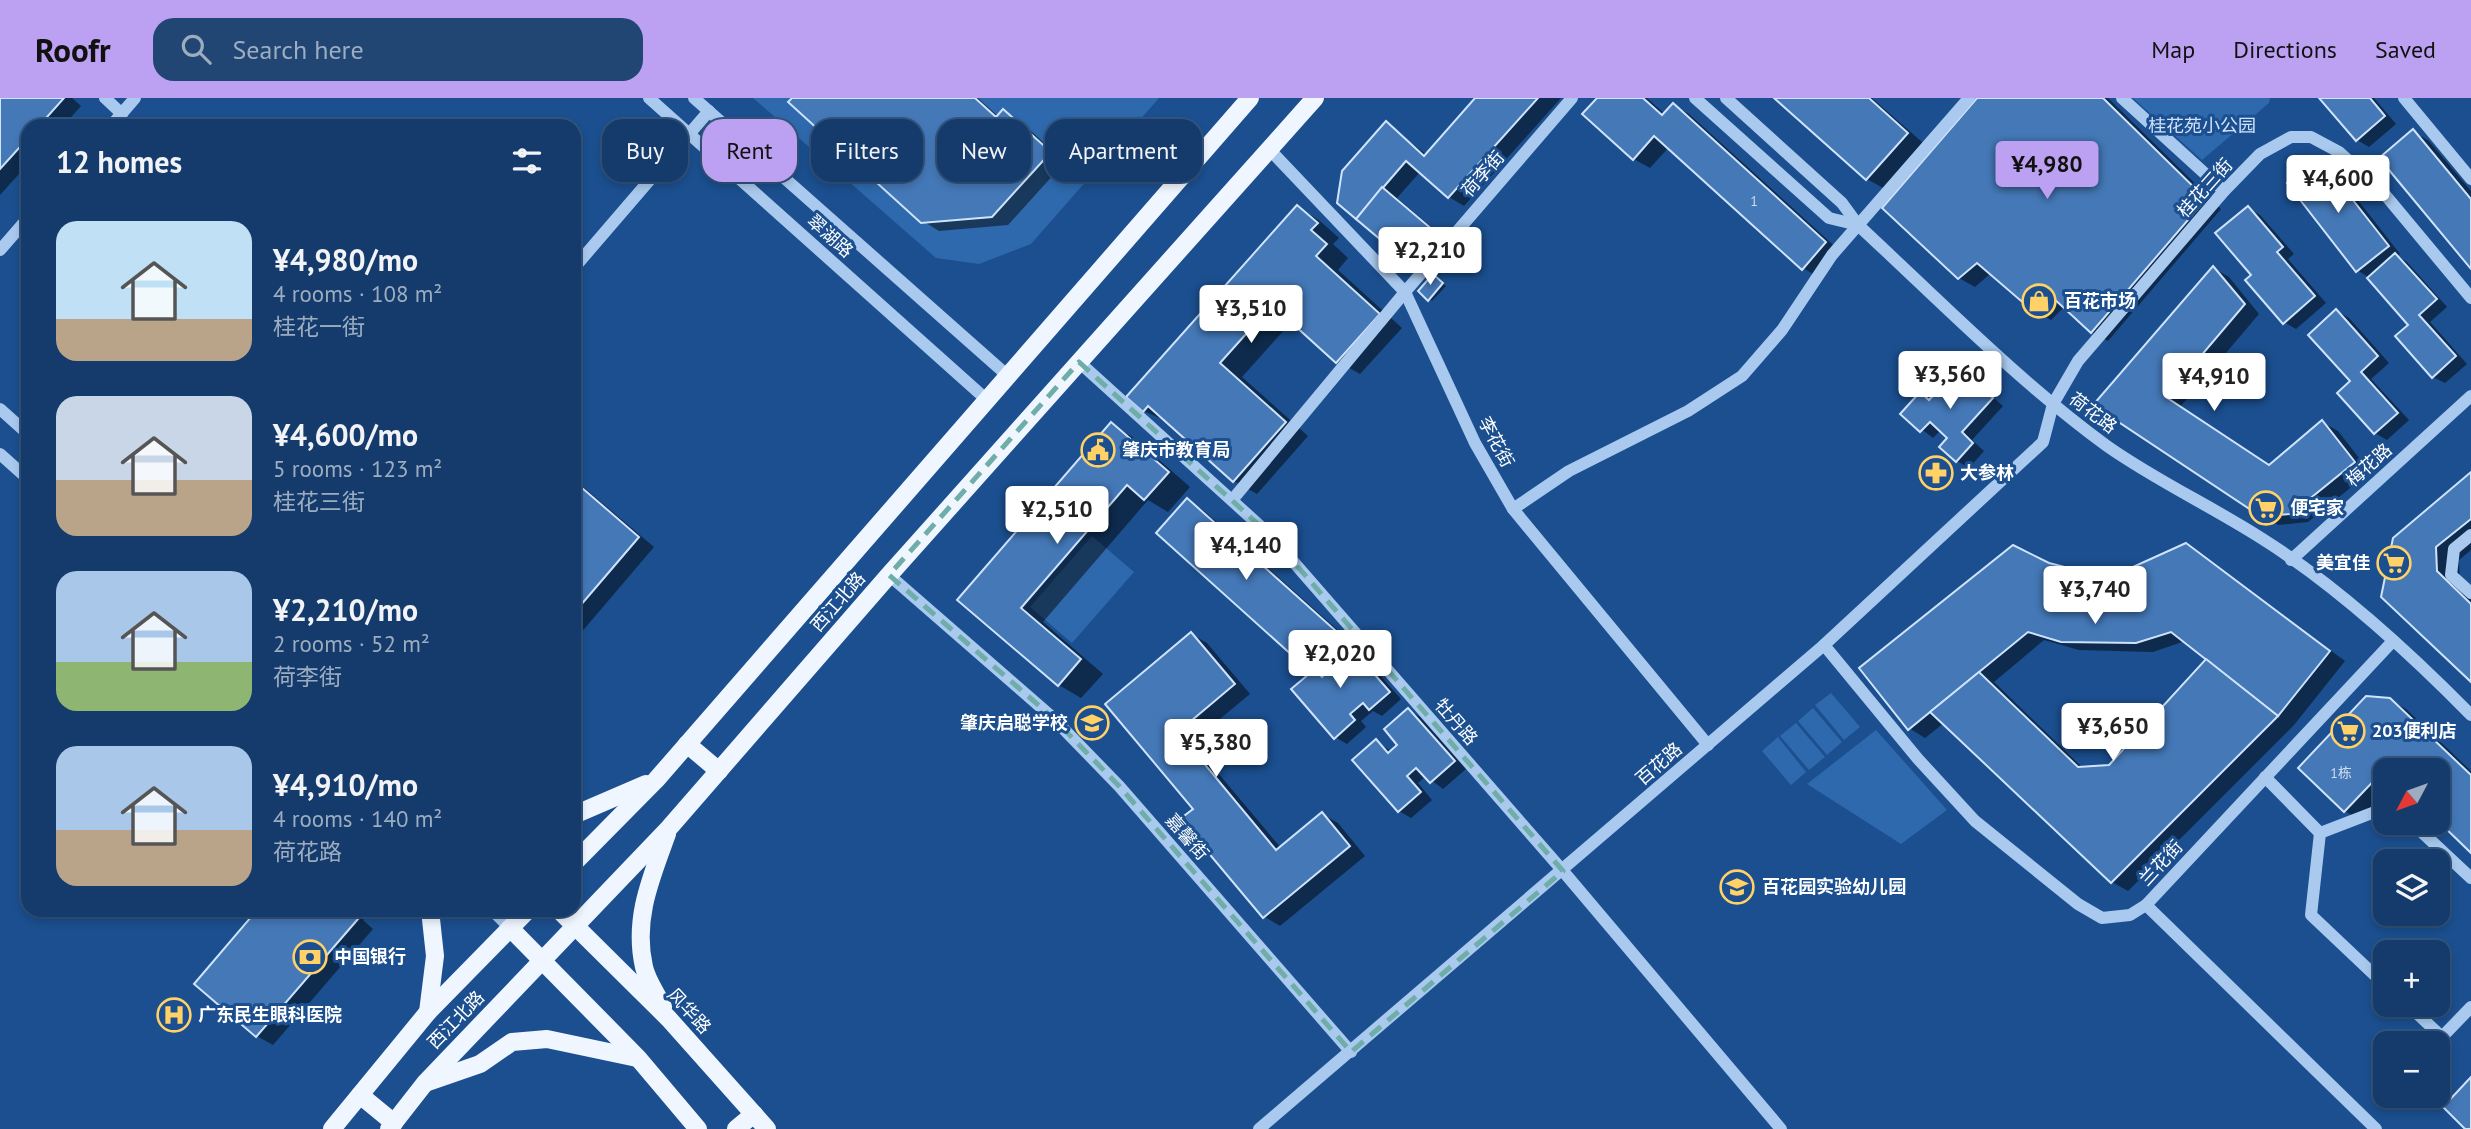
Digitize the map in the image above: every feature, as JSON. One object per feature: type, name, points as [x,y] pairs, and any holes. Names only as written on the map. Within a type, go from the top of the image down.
[{"type":"main road","name":"西江北路","points":[[581,856],[656,780],[1250,98]]},
{"type":"main road","name":"西江北路","points":[[392,1126],[425,1083],[669,828],[889,575],[1315,98]]},
{"type":"main road","points":[[687,744],[719,771]]},
{"type":"main road","points":[[581,813],[656,780]]},
{"type":"main road","points":[[669,828],[643,899],[639,934],[644,970],[669,1019]]},
{"type":"main road","points":[[428,1012],[435,956],[431,917]]},
{"type":"main road","name":"西江北路","points":[[332,1129],[428,1012],[521,917]]},
{"type":"main road","name":"风华路","points":[[566,917],[669,1019],[767,1129]]},
{"type":"main road","points":[[510,928],[638,1058],[698,1129]]},
{"type":"main road","points":[[425,1083],[480,1064],[512,1042],[547,1040],[638,1058]]},
{"type":"main road","points":[[360,1095],[392,1126]]},
{"type":"main road","points":[[736,1129],[754,1114]]},
{"type":"street","points":[[105,98],[122,114]]},
{"type":"street","points":[[117,119],[135,98]]},
{"type":"street","name":"翠湖路","points":[[649,98],[987,400]]},
{"type":"street","name":"翠湖路","points":[[694,98],[1008,376]]},
{"type":"street","name":"荷李街","points":[[1233,499],[1405,292],[1572,98]]},
{"type":"street","points":[[1695,98],[1829,218],[1858,225]]},
{"type":"street","name":"荷花路","points":[[1726,98],[1842,203],[1858,225],[2053,404],[2109,447],[2263,540],[2291,560],[2430,674],[2471,715]]},
{"type":"street","points":[[1513,509],[1569,471],[1688,411],[1742,376],[1782,330],[1832,255],[1969,98]]},
{"type":"street","points":[[2122,98],[2224,191]]},
{"type":"street","points":[[2403,98],[2471,179]]},
{"type":"street","points":[[581,260],[709,111]]},
{"type":"street","name":"桂花三街","points":[[2053,404],[2078,361],[2224,191],[2260,154],[2291,137],[2311,137],[2339,152],[2382,191],[2471,298]]},
{"type":"street","name":"李花街","points":[[1269,149],[1405,292],[1475,443],[1513,509],[1708,745]]},
{"type":"street","points":[[0,250],[21,226]]},
{"type":"street","name":"牡丹路","points":[[1079,362],[1233,499],[1270,536],[1563,871],[1781,1129]]},
{"type":"street","name":"梅花路","points":[[2291,560],[2471,396]]},
{"type":"street","name":"百花路","points":[[1259,1129],[1824,645],[2043,442],[2053,404]]},
{"type":"street","points":[[0,409],[21,427]]},
{"type":"street","points":[[0,454],[21,473]]},
{"type":"street","points":[[2471,535],[2454,549],[2451,575],[2471,593]]},
{"type":"street","name":"嘉馨街","points":[[889,575],[1052,717],[1119,786],[1351,1052]]},
{"type":"street","name":"兰花街","points":[[2376,1129],[2146,905],[2392,642]]},
{"type":"street","points":[[1824,645],[1918,759],[1985,829],[2078,904],[2102,918],[2130,915],[2146,905]]},
{"type":"street","points":[[2265,777],[2320,833]]},
{"type":"street","points":[[2320,833],[2373,813]]},
{"type":"street","points":[[2320,833],[2311,915],[2373,974]]},
{"type":"street","points":[[2425,835],[2471,878]]},
{"type":"street","points":[[499,917],[510,928]]},
{"type":"street","points":[[2421,1017],[2442,1037],[2471,1007]]},
{"type":"highlighted area","points":[[1079,362],[1270,535],[1563,871],[1351,1052],[1119,786],[1052,717],[889,575]]},
{"type":"green space","points":[[753,98],[1159,98],[1141,119],[1045,119],[1045,182],[1085,182],[1031,244],[979,264],[936,258],[849,182],[923,182],[923,119],[811,119],[811,149],[797,136],[797,119],[777,119]]},
{"type":"green space","name":"桂花苑小公园","points":[[2133,98],[2270,98],[2269,103],[2202,160]]},
{"type":"green space","points":[[1092,536],[1134,572],[1072,643],[1030,607]]},
{"type":"green space","points":[[1831,693],[1860,727],[1844,740],[1815,705]]},
{"type":"green space","points":[[1813,708],[1842,742],[1827,755],[1798,721]]},
{"type":"green space","points":[[1796,723],[1825,757],[1809,770],[1780,736]]},
{"type":"green space","points":[[1876,730],[1947,810],[1901,844],[1807,784]]},
{"type":"green space","points":[[1778,737],[1806,772],[1791,785],[1762,751]]},
{"type":"building","points":[[0,98],[64,98],[45,119],[21,119],[21,146],[0,169]]},
{"type":"building","points":[[792,98],[975,98],[996,117],[1003,109],[1014,119],[937,119],[937,182],[1024,182],[992,217],[921,223],[876,182],[923,182],[923,119],[811,119],[811,123],[788,102]]},
{"type":"building","points":[[1475,98],[1538,98],[1448,198],[1406,161],[1356,219],[1337,203],[1342,171],[1386,121],[1424,156]]},
{"type":"building","points":[[1597,98],[1643,98],[1662,115],[1673,103],[1826,242],[1802,270],[1654,136],[1633,160],[1582,114]]},
{"type":"building","points":[[1774,98],[1869,98],[1908,133],[1866,180]]},
{"type":"building","name":"百花市场","points":[[1977,98],[2103,98],[2206,199],[2091,333],[2051,296],[2034,312],[1977,263],[1958,279],[1882,208]]},
{"type":"building","points":[[2319,98],[2370,98],[2385,116],[2356,141]]},
{"type":"building","points":[[2413,129],[2471,199],[2471,269],[2379,158]]},
{"type":"building","points":[[1031,134],[1045,147],[1045,159],[1031,174]]},
{"type":"building","points":[[2320,158],[2389,246],[2356,272],[2287,183]]},
{"type":"building","points":[[1382,187],[1440,236],[1413,267],[1356,219]]},
{"type":"building","points":[[1297,205],[1318,223],[1311,230],[1327,244],[1316,256],[1380,314],[1336,363],[1272,305],[1220,363],[1286,422],[1233,482],[1148,406],[1143,412],[1126,397]]},
{"type":"building","points":[[2248,206],[2283,247],[2277,252],[2315,296],[2283,324],[2245,280],[2251,275],[2215,233]]},
{"type":"building","points":[[2395,253],[2437,299],[2419,315],[2456,356],[2432,378],[2395,336],[2408,325],[2367,278]]},
{"type":"building","points":[[2213,266],[2245,304],[2166,397],[2269,465],[2322,420],[2355,462],[2291,514],[2260,516],[2093,405]]},
{"type":"building","points":[[1433,274],[1443,283],[1428,301],[1418,291]]},
{"type":"building","points":[[2336,309],[2378,356],[2361,372],[2398,413],[2374,434],[2337,393],[2350,381],[2308,335]]},
{"type":"building","points":[[1959,367],[1993,398],[1962,432],[1973,443],[1956,462],[1939,447],[1947,438],[1930,422],[1920,432],[1900,414],[1920,392],[1929,400]]},
{"type":"building","points":[[1111,422],[1169,472],[1144,500],[1127,485],[1021,608],[1081,659],[1058,686],[957,600]]},
{"type":"building","points":[[2471,472],[2471,519],[2436,547],[2437,571],[2471,604],[2471,682],[2381,597],[2393,538]]},
{"type":"building","points":[[581,487],[639,537],[581,605]]},
{"type":"building","points":[[1187,498],[1336,631],[1304,666],[1156,533]]},
{"type":"building","points":[[2186,543],[2330,651],[2278,716],[2171,632],[2136,643],[2061,642],[2028,632],[1908,730],[1859,668],[2013,545],[2049,563],[2084,572],[2122,572]]},
{"type":"building","points":[[1191,632],[1235,684],[1178,732],[1276,850],[1322,812],[1350,846],[1263,918],[1180,819],[1193,809],[1105,704]]},
{"type":"building","points":[[1347,643],[1390,692],[1369,710],[1363,703],[1350,714],[1355,720],[1334,739],[1291,689],[1315,669],[1322,677],[1329,670],[1323,663]]},
{"type":"building","points":[[2206,659],[2278,716],[2111,883],[1930,712],[1979,672],[2078,767],[2109,765]]},
{"type":"building","points":[[2366,696],[2390,698],[2471,775],[2471,853],[2450,833],[2450,758],[2373,758],[2373,782],[2344,812],[2298,768]]},
{"type":"building","points":[[1408,708],[1455,761],[1430,783],[1416,768],[1407,776],[1421,792],[1398,812],[1352,760],[1376,739],[1388,753],[1397,745],[1384,729]]},
{"type":"building","points":[[251,917],[358,919],[256,1037],[194,984]]},
{"type":"building","points":[[2471,1077],[2471,1129],[2465,1129],[2444,1108],[2450,1108],[2450,1100]]},
{"type":"place","name":"百花市场","points":[[2039,301]]},
{"type":"place","name":"肇庆市教育局","points":[[1098,450]]},
{"type":"place","name":"大参林","points":[[1936,473]]},
{"type":"place","name":"便宅家","points":[[2266,508]]},
{"type":"place","name":"美宜佳","points":[[2394,563]]},
{"type":"place","name":"肇庆启聪学校","points":[[1092,723]]},
{"type":"place","name":"203便利店","points":[[2348,731]]},
{"type":"place","name":"百花园实验幼儿园","points":[[1737,887]]},
{"type":"place","name":"中国银行","points":[[310,957]]},
{"type":"place","name":"广东民生眼科医院","points":[[174,1015]]}]
